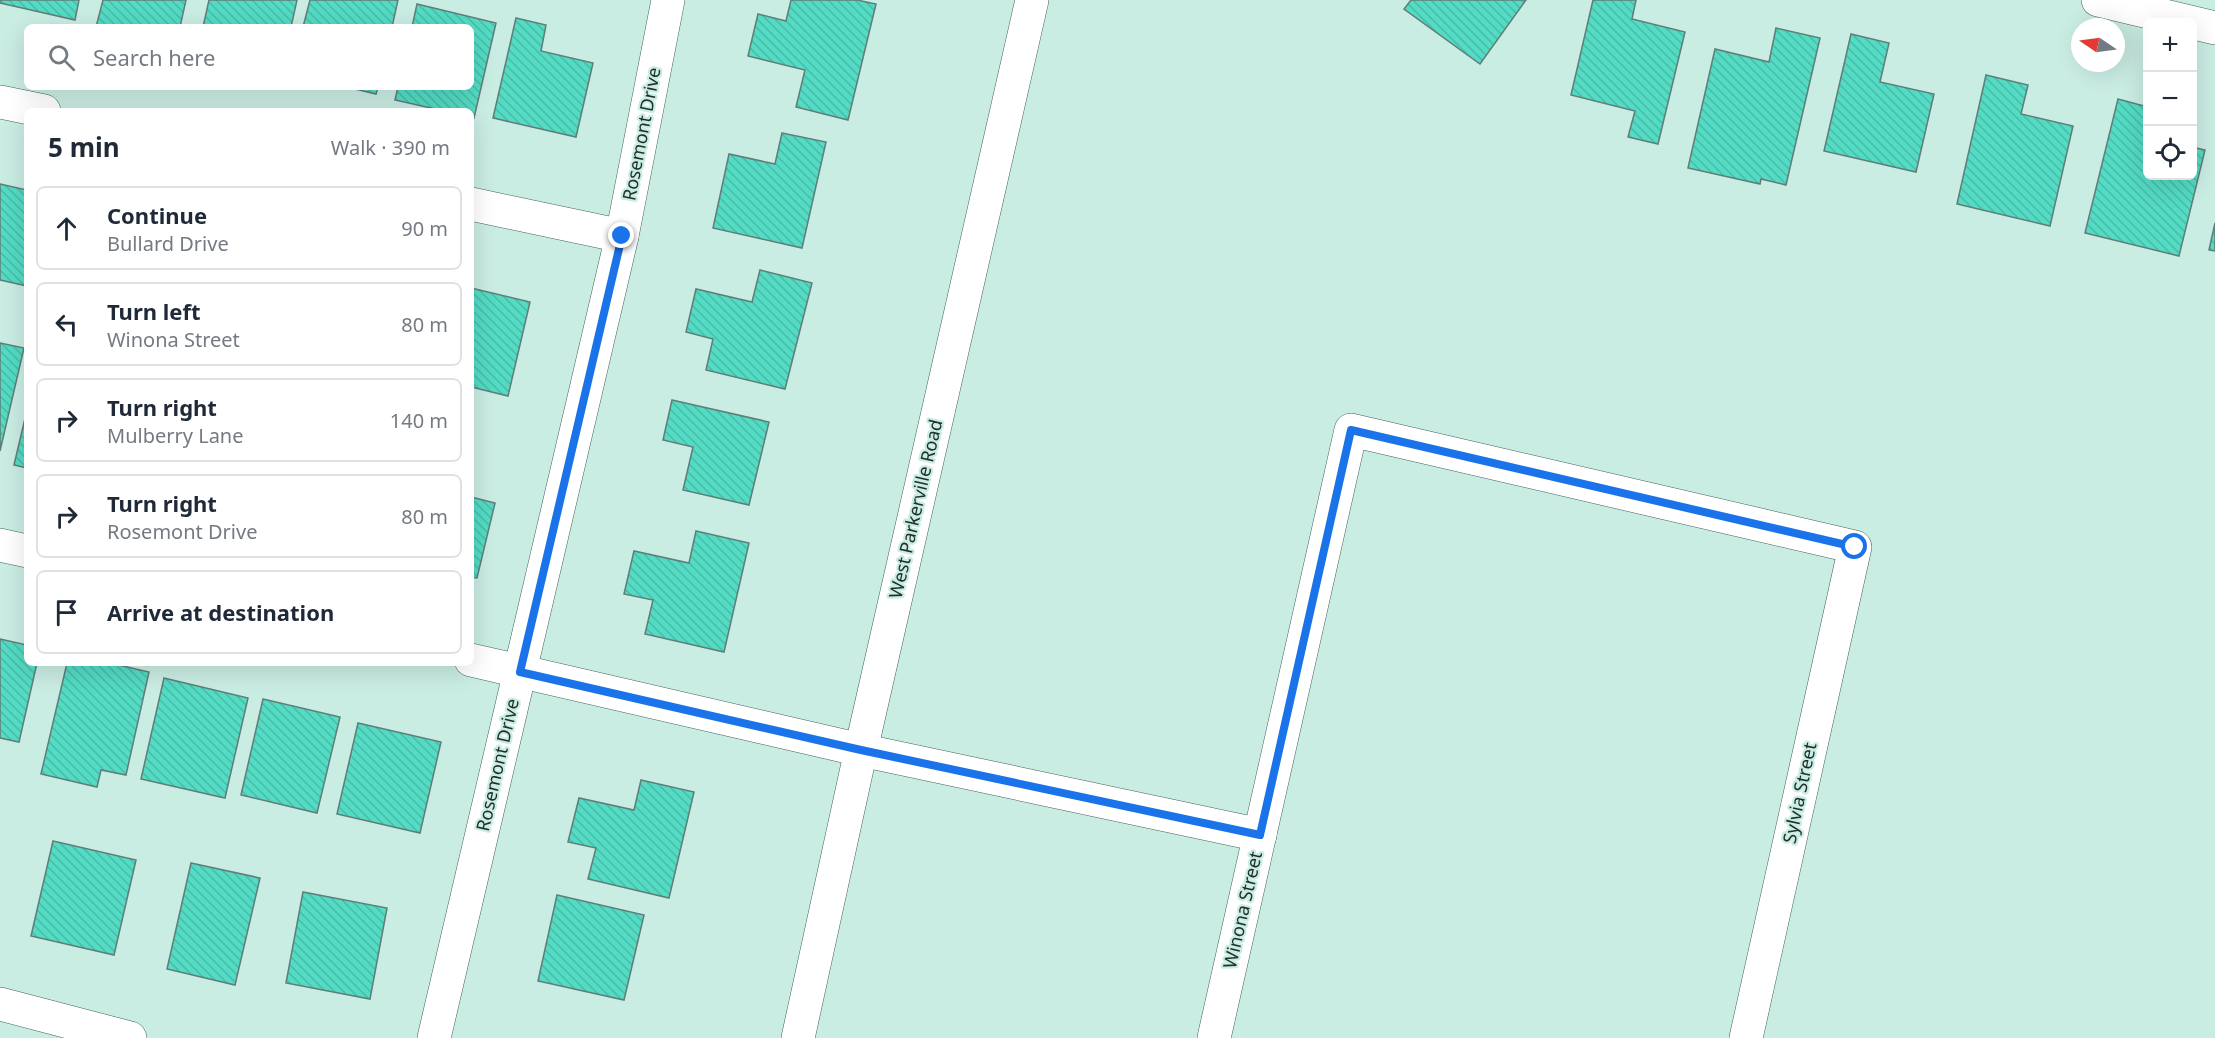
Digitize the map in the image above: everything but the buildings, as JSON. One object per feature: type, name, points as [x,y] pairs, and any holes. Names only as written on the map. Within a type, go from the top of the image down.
[{"type":"street","name":"Rosemont Drive","points":[[434,1038],[622,236],[668,0]]},
{"type":"street","name":"West Parkerville Road","points":[[798,1031],[1032,0]]},
{"type":"street","points":[[2098,0],[2215,28]]},
{"type":"street","points":[[0,102],[29,108]]},
{"type":"street","points":[[474,205],[622,236]]},
{"type":"street","name":"Winona Street","points":[[1214,1038],[1351,430],[1855,547]]},
{"type":"street","points":[[0,545],[24,550]]},
{"type":"street","name":"Sylvia Street","points":[[1746,1038],[1855,547]]},
{"type":"street","points":[[474,661],[861,750],[1260,835]]},
{"type":"street","points":[[0,1004],[130,1038]]},
{"type":"route","points":[[622,236],[520,672],[861,750],[1260,835],[1351,430],[1799,536],[1855,547]]}]
